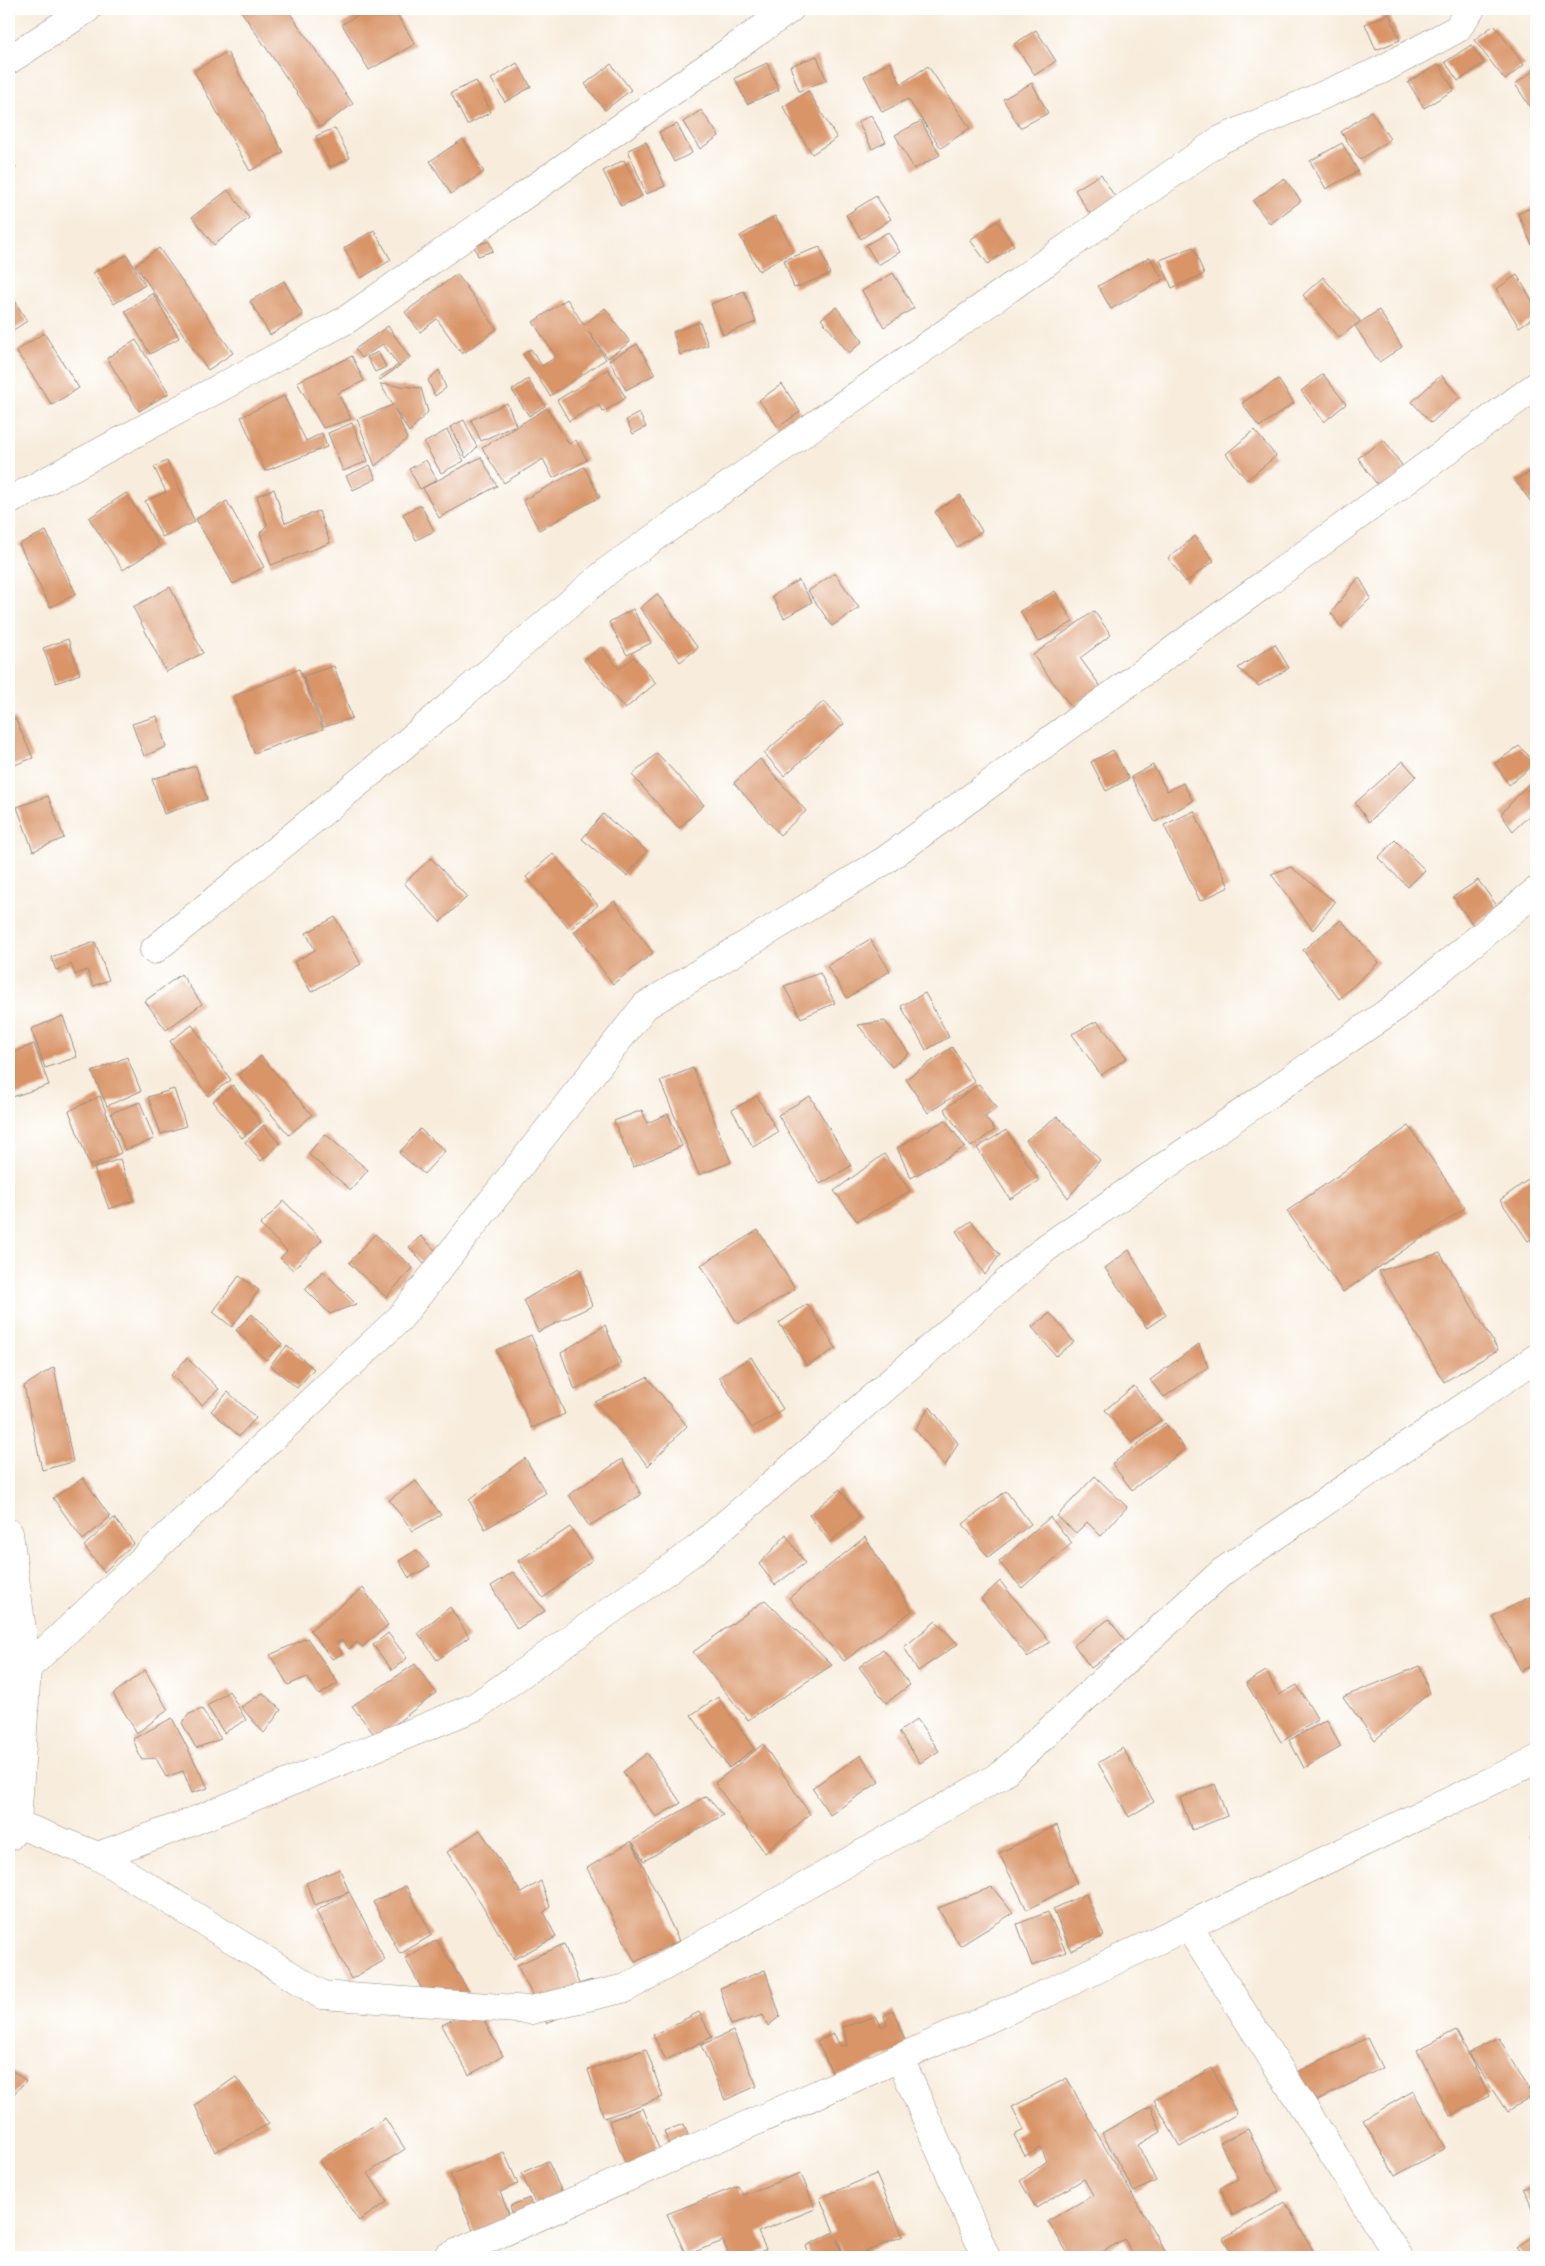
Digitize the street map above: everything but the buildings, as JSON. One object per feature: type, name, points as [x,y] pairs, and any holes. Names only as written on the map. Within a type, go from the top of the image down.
[{"type":"street","points":[[9,60],[87,9]]},
{"type":"street","points":[[9,501],[346,320],[790,9]]},
{"type":"street","points":[[154,950],[390,756],[610,569],[1220,140],[1381,70],[1457,29],[1471,9]]},
{"type":"street","points":[[27,1668],[400,1318],[645,1006],[884,861],[1536,386]]},
{"type":"street","points":[[98,1856],[189,1823],[475,1707],[697,1549],[1046,1248],[1391,1010],[1536,892]]},
{"type":"street","points":[[9,1533],[27,1668],[11,1827],[98,1856],[322,1995],[531,2010],[626,1988],[1001,1775],[1222,1572],[1536,1358]]},
{"type":"street","points":[[447,2257],[1047,1993],[1536,1760]]},
{"type":"street","points":[[1188,1926],[1399,2257]]},
{"type":"street","points":[[900,2058],[986,2257]]}]
